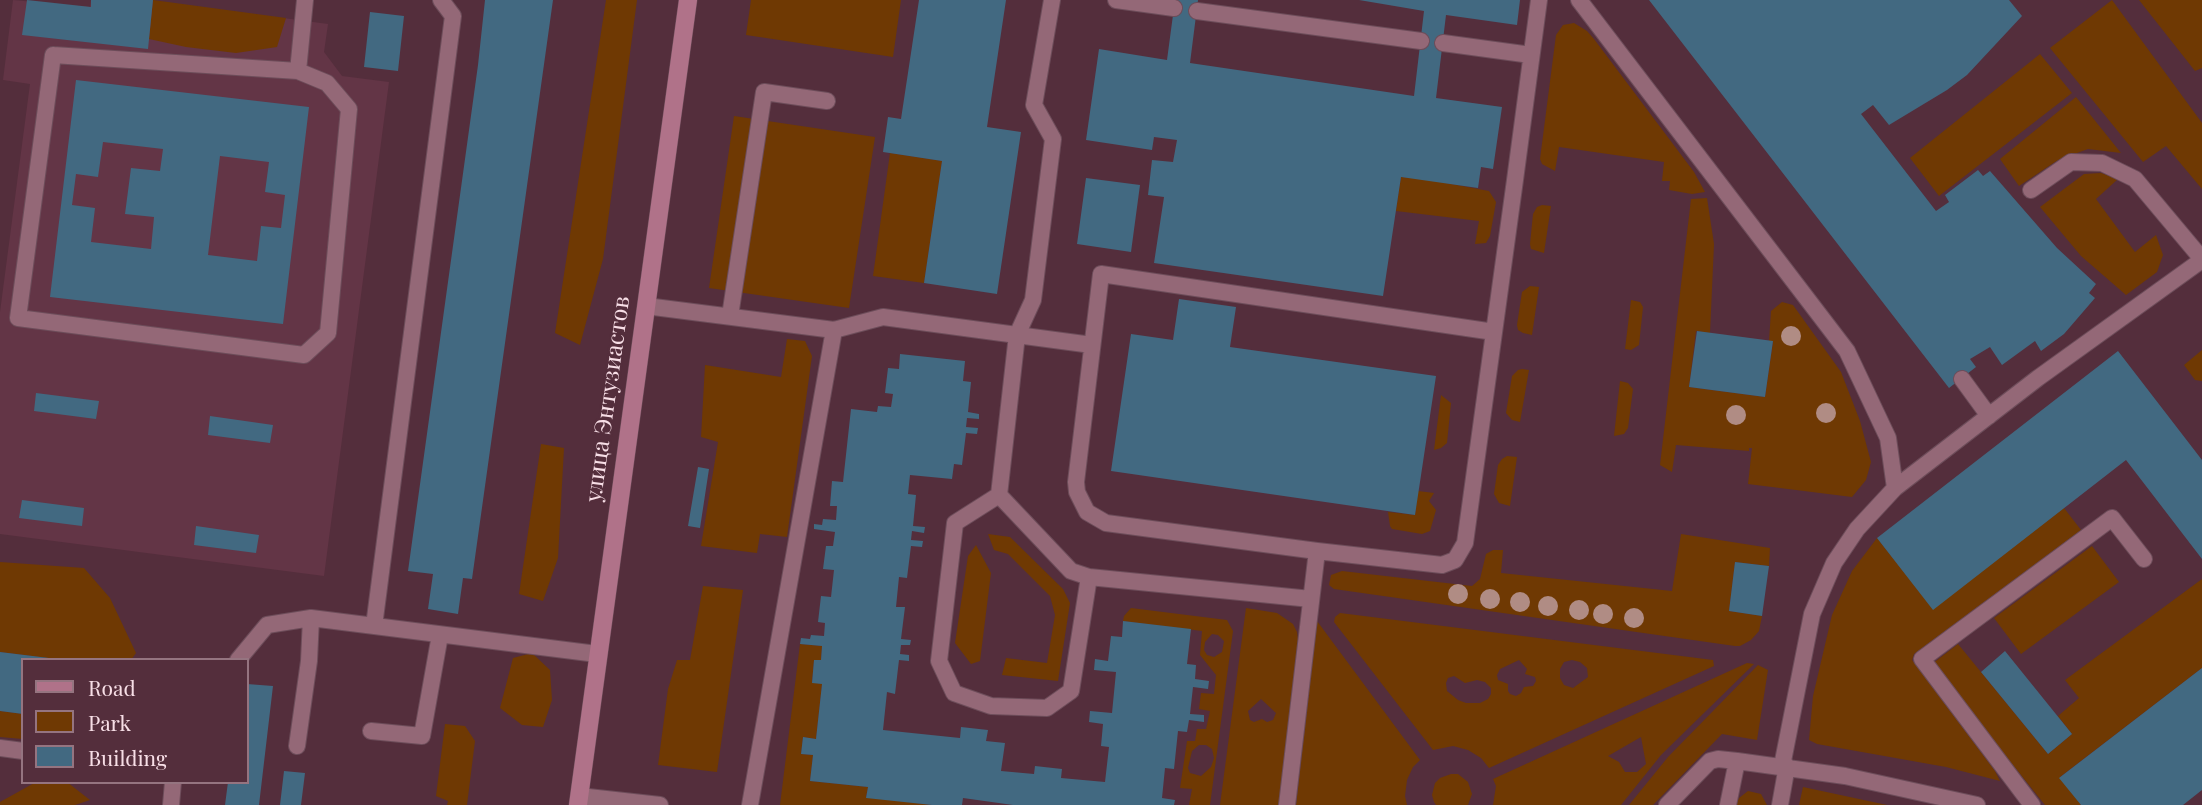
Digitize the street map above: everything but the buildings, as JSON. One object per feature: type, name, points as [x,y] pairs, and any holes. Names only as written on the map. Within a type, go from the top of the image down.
[{"type":"main road","name":"улица Энтузиастов","points":[[579,800],[688,0]]},
{"type":"lane","points":[[298,71],[305,0]]},
{"type":"lane","points":[[374,626],[453,16],[441,0]]},
{"type":"lane","points":[[1052,0],[1034,106],[1054,139],[1032,300],[1017,335],[999,495],[1071,571],[1089,577],[1311,599]]},
{"type":"lane","points":[[1116,0],[1174,8]]},
{"type":"lane","points":[[1494,332],[1101,274],[1077,492],[1087,512],[1106,523],[1442,565],[1455,560],[1465,543],[1494,332],[1531,55],[1539,0]]},
{"type":"lane","points":[[1579,0],[1847,351],[1888,438],[1895,488]]},
{"type":"lane","points":[[1197,11],[1421,41]]},
{"type":"lane","points":[[1443,43],[1531,55]]},
{"type":"lane","points":[[53,55],[298,71],[327,83],[349,109],[328,333],[304,355],[18,318],[53,55]]},
{"type":"lane","points":[[730,316],[764,92],[827,101]]},
{"type":"lane","points":[[1780,805],[1812,614],[1834,563],[1857,529],[1895,488],[1989,415],[2202,260],[2135,180],[2102,163],[2071,162],[2031,190]]},
{"type":"lane","points":[[646,306],[834,330],[883,317],[1092,345]]},
{"type":"lane","points":[[750,805],[834,330]]},
{"type":"lane","points":[[1962,379],[1989,415]]},
{"type":"lane","points":[[999,495],[955,523],[939,661],[954,694],[991,706],[1047,708],[1071,691],[1089,577]]},
{"type":"lane","points":[[2032,805],[1922,659],[2112,518],[2144,559]]},
{"type":"lane","points":[[1287,805],[1317,551]]},
{"type":"lane","points":[[297,746],[309,661],[311,618]]},
{"type":"lane","points":[[240,658],[267,625],[311,618],[597,654]]},
{"type":"lane","points":[[371,731],[422,736],[440,635]]},
{"type":"lane","points":[[0,748],[21,751]]},
{"type":"lane","points":[[1667,805],[1710,761],[1718,759],[1845,776],[1977,805]]},
{"type":"lane","points":[[1728,805],[1737,761]]},
{"type":"lane","points":[[170,805],[173,784]]},
{"type":"lane","points":[[579,800],[660,805]]},
{"type":"shaded area","points":[[13,0],[90,7],[91,0],[149,0],[328,24],[324,52],[342,76],[389,82],[324,576],[0,534],[0,312],[30,84],[3,80]]},
{"type":"green space","points":[[153,0],[286,18],[277,47],[236,53],[186,47],[149,39]]},
{"type":"green space","points":[[606,0],[637,0],[603,259],[580,345],[555,333]]},
{"type":"green space","points":[[751,0],[901,0],[893,57],[746,35]]},
{"type":"green space","points":[[2112,0],[2202,123],[2202,189],[2166,146],[2143,162],[2050,48]]},
{"type":"green space","points":[[2139,0],[2202,0],[2202,68],[2195,71]]},
{"type":"green space","points":[[1574,23],[1594,39],[1694,172],[1705,192],[1692,194],[1669,190],[1670,181],[1662,181],[1664,162],[1559,147],[1555,171],[1542,164],[1540,159],[1556,35],[1563,25]]},
{"type":"green space","points":[[2040,54],[2072,93],[1939,196],[1910,158]]},
{"type":"green space","points":[[2076,97],[2121,153],[2088,149],[2058,160],[2019,186],[2000,159]]},
{"type":"green space","points":[[734,116],[875,137],[849,308],[709,288]]},
{"type":"green space","points":[[890,153],[942,161],[924,283],[873,276]]},
{"type":"green space","points":[[2101,173],[2118,179],[2096,199],[2135,252],[2156,235],[2163,255],[2157,272],[2126,295],[2081,256],[2040,207],[2084,174]]},
{"type":"green space","points":[[1401,177],[1489,191],[1496,202],[1490,236],[1486,243],[1475,244],[1479,221],[1396,211]]},
{"type":"green space","points":[[1707,198],[1714,244],[1710,333],[1696,331],[1689,387],[1765,397],[1773,342],[1769,341],[1771,311],[1782,302],[1793,305],[1841,372],[1860,421],[1871,462],[1866,480],[1852,497],[1748,484],[1752,448],[1749,448],[1749,451],[1676,445],[1672,472],[1660,465],[1691,199]]},
{"type":"green space","points":[[1551,206],[1544,253],[1531,249],[1530,244],[1533,214],[1537,207]]},
{"type":"green space","points":[[1530,286],[1539,287],[1532,335],[1518,330],[1517,325],[1522,292]]},
{"type":"green space","points":[[1631,300],[1640,302],[1643,307],[1639,345],[1631,350],[1625,349]]},
{"type":"green space","points":[[787,339],[805,341],[812,356],[787,537],[760,534],[757,553],[701,546],[718,442],[701,437],[705,365],[781,377]]},
{"type":"green space","points":[[2202,350],[2202,381],[2195,380],[2184,365]]},
{"type":"green space","points":[[1522,369],[1529,370],[1520,422],[1512,420],[1506,413],[1512,376]]},
{"type":"green space","points":[[1620,381],[1628,383],[1633,389],[1628,428],[1624,434],[1614,436]]},
{"type":"green space","points":[[1441,395],[1451,403],[1447,443],[1434,450]]},
{"type":"green space","points":[[541,444],[564,448],[558,558],[543,601],[519,594]]},
{"type":"green space","points":[[1507,456],[1517,457],[1510,506],[1499,503],[1494,494],[1498,465]]},
{"type":"green space","points":[[1418,491],[1434,493],[1429,501],[1436,510],[1430,531],[1422,534],[1392,529],[1388,512],[1415,515]]},
{"type":"green space","points":[[2064,508],[2081,530],[1914,654],[1912,660],[2000,781],[1946,767],[1817,744],[1809,740],[1813,696],[1832,615],[1852,571],[1877,538],[1933,609]]},
{"type":"green space","points":[[988,534],[1010,537],[1063,589],[1070,603],[1058,681],[1002,675],[1006,658],[1047,663],[1055,615],[1050,596],[1008,554],[994,550]]},
{"type":"green space","points":[[1681,534],[1770,548],[1769,566],[1735,562],[1729,611],[1762,616],[1759,631],[1751,640],[1735,646],[1334,589],[1329,585],[1331,575],[1342,571],[1472,586],[1480,579],[1486,554],[1493,550],[1503,550],[1501,573],[1672,591]]},
{"type":"green space","points":[[976,545],[991,573],[980,661],[971,664],[955,643],[968,556]]},
{"type":"green space","points":[[2092,546],[2119,582],[2021,654],[1994,618]]},
{"type":"green space","points":[[0,562],[84,568],[110,598],[136,653],[132,658],[48,658],[0,652]]},
{"type":"green space","points":[[2202,579],[2202,668],[2060,777],[2081,805],[2045,805],[1932,664],[1958,644],[2048,754],[2072,734],[2058,716],[2079,698],[2065,680]]},
{"type":"green space","points":[[703,586],[743,590],[717,772],[658,765],[668,689],[677,660],[690,660]]},
{"type":"green space","points":[[1131,608],[1227,620],[1233,631],[1210,805],[1189,805],[1192,789],[1180,788],[1187,741],[1195,741],[1197,729],[1206,729],[1210,711],[1199,709],[1201,693],[1214,694],[1216,675],[1200,655],[1202,631],[1123,621]],"holes":[[[1212,634],[1218,635],[1224,641],[1222,652],[1214,657],[1207,655],[1204,650],[1205,642]],[[1199,745],[1212,749],[1214,758],[1211,767],[1201,776],[1190,773],[1188,768],[1192,751]]]},
{"type":"green space","points":[[1246,608],[1277,613],[1293,624],[1298,640],[1279,805],[1220,805]],"holes":[[[1261,699],[1276,713],[1273,720],[1267,722],[1262,719],[1254,722],[1250,720],[1248,711]]]},
{"type":"green space","points":[[1340,613],[1713,660],[1714,666],[1489,768],[1481,758],[1468,750],[1453,746],[1433,750],[1334,622]],"holes":[[[1519,660],[1527,669],[1525,674],[1535,677],[1536,681],[1533,686],[1524,687],[1516,696],[1510,694],[1508,684],[1498,680],[1500,669]],[[1572,660],[1587,668],[1588,677],[1573,688],[1564,685],[1560,678],[1560,669],[1564,662]],[[1454,676],[1465,683],[1477,680],[1485,682],[1491,688],[1491,694],[1480,703],[1466,703],[1447,691],[1448,678]]]},
{"type":"green space","points":[[1317,621],[1420,760],[1407,780],[1407,805],[1296,805]]},
{"type":"green space","points":[[800,644],[822,646],[821,660],[814,660],[812,682],[822,684],[816,739],[803,737],[801,754],[813,755],[810,781],[868,787],[866,797],[932,805],[780,805]]},
{"type":"green space","points":[[532,653],[550,670],[552,700],[543,727],[522,725],[500,708],[513,658]]},
{"type":"green space","points":[[1747,663],[1754,664],[1661,755],[1621,805],[1493,805],[1496,786],[1493,779]],"holes":[[[1641,737],[1646,764],[1637,772],[1625,772],[1619,762],[1608,756]]]},
{"type":"green space","points":[[1758,665],[1768,670],[1757,740],[1722,734],[1653,805],[1629,805],[1668,757]]},
{"type":"green space","points":[[0,711],[21,714],[21,739],[0,737]]},
{"type":"green space","points":[[445,724],[465,726],[475,741],[467,805],[447,805],[448,801],[436,796]]},
{"type":"green space","points":[[1451,774],[1458,774],[1468,782],[1472,794],[1468,805],[1436,805],[1434,802],[1432,795],[1435,783]]},
{"type":"green space","points":[[32,784],[70,784],[90,800],[75,805],[0,805],[0,802]]},
{"type":"green space","points":[[1803,787],[1887,805],[1799,805]]},
{"type":"green space","points":[[1748,791],[1761,794],[1767,805],[1736,805],[1739,798]]}]
